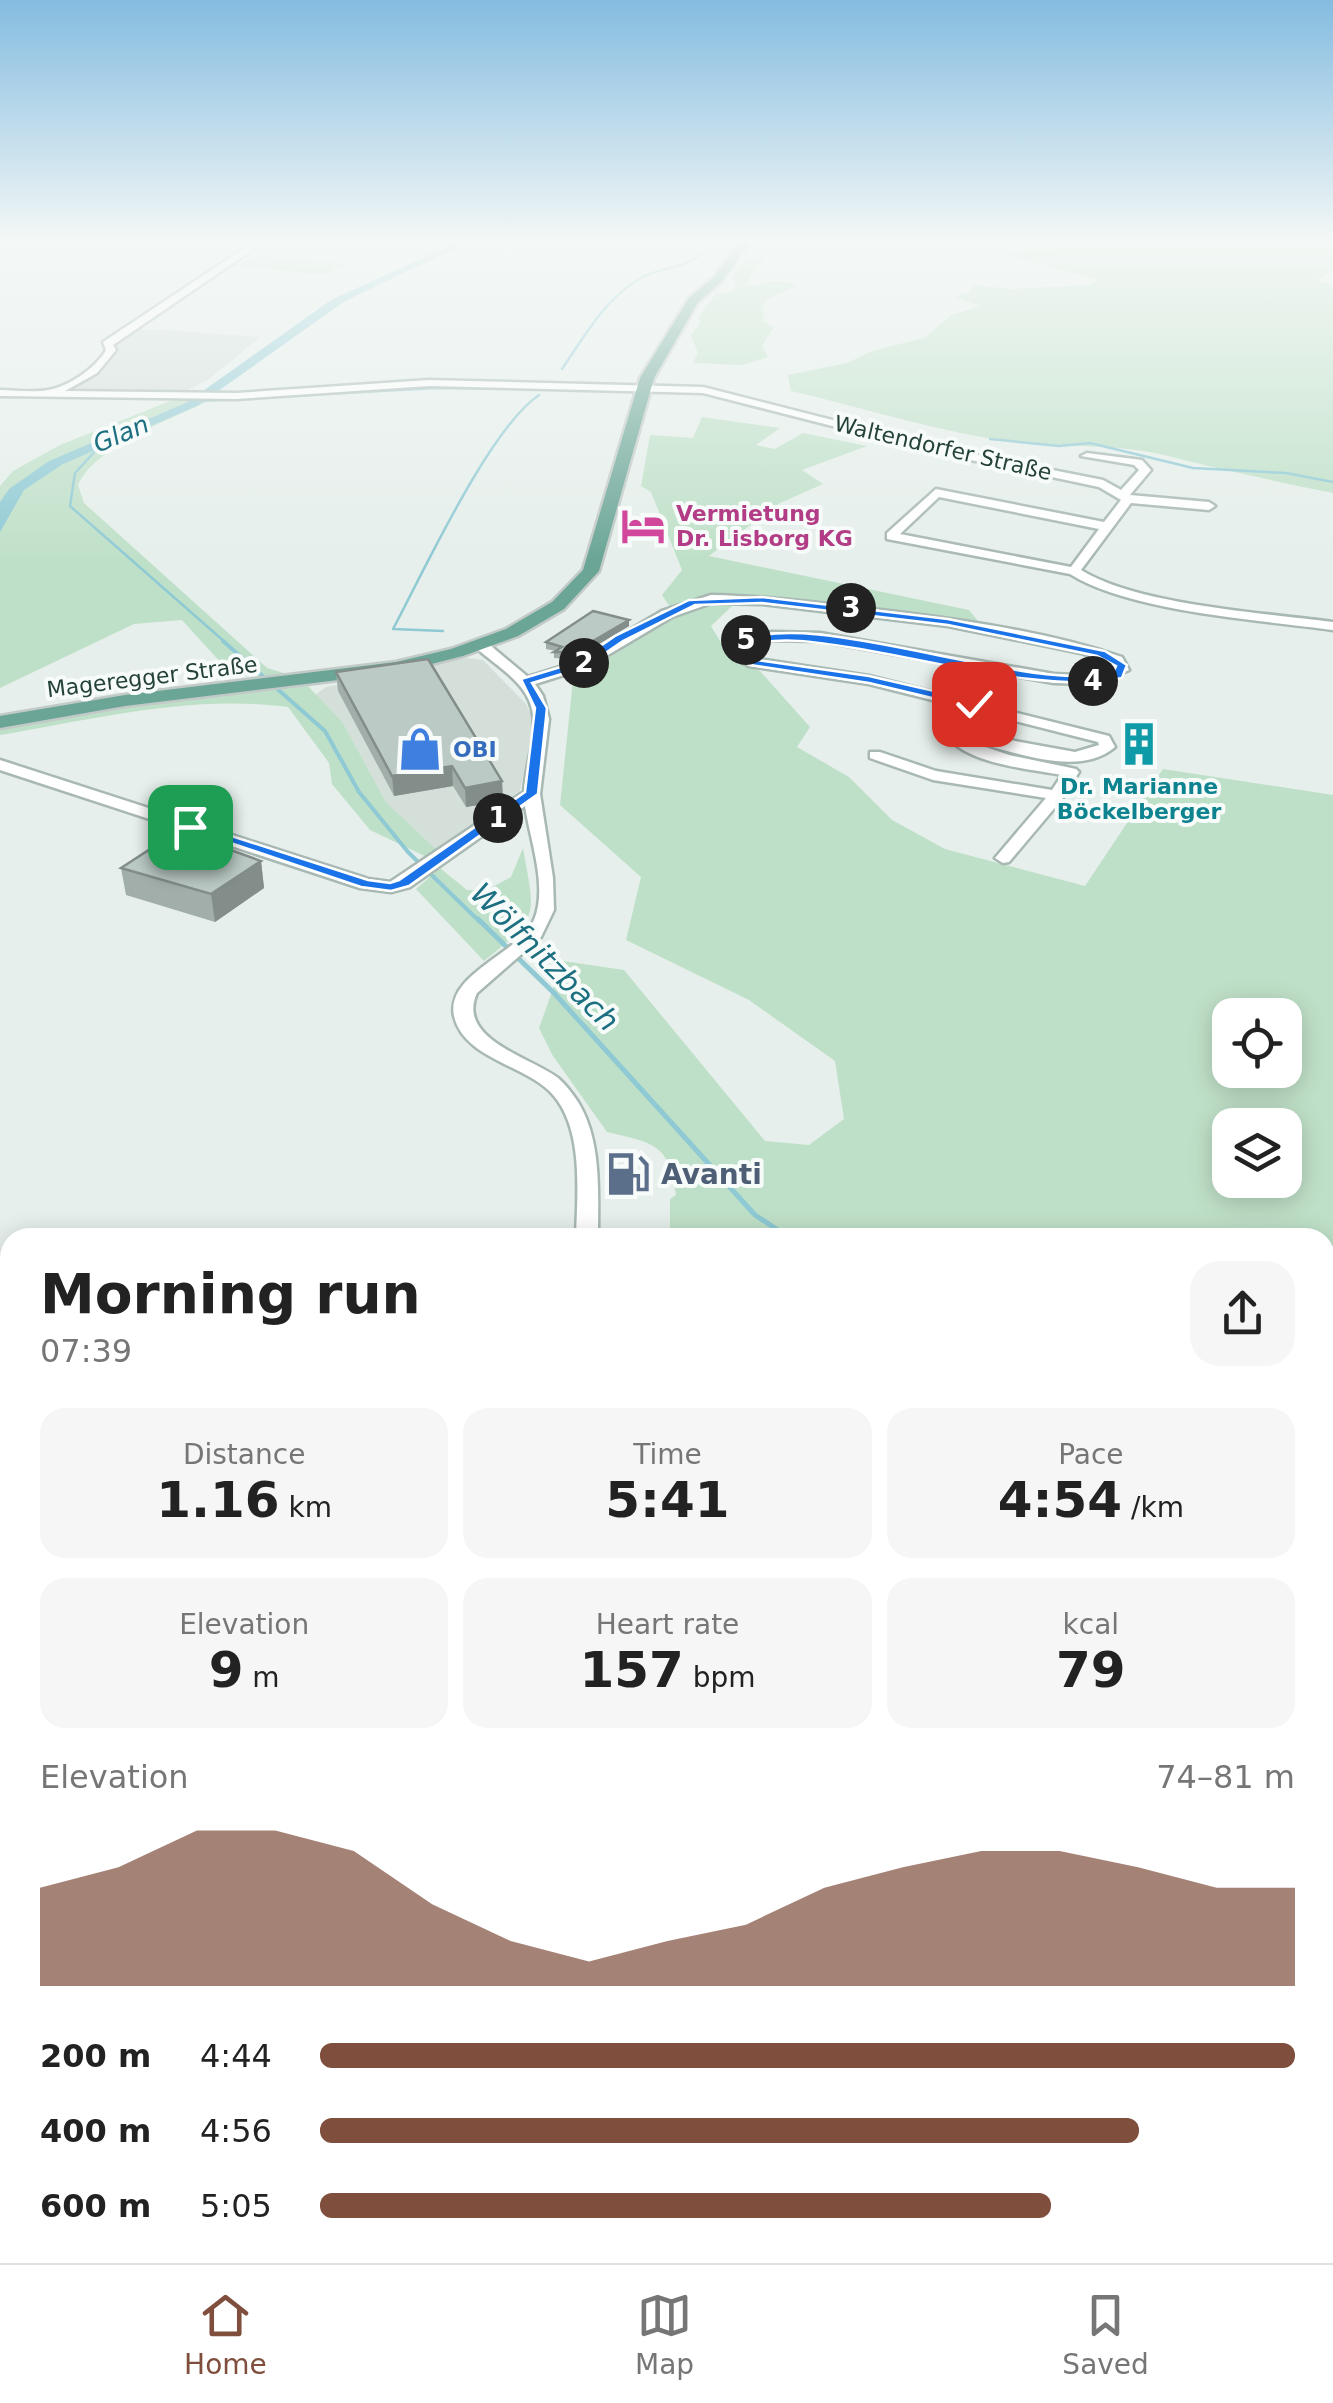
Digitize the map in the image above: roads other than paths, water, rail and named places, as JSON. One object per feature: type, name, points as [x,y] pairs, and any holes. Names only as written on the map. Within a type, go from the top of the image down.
[{"type":"main road","name":"Mageregger Straße","points":[[0,722],[110,703],[310,681],[394,667],[480,644],[526,624],[574,592],[591,571],[643,387],[664,350]]},
{"type":"street","points":[[49,396],[97,367],[110,350]]},
{"type":"street","name":"Waltendorfer Straße","points":[[0,393],[224,396],[429,383],[703,390],[942,452],[1078,477],[1126,496]]},
{"type":"street","name":"Waltendorfer Straße","points":[[1074,571],[1110,527],[1145,470],[1138,462],[1086,456]]},
{"type":"street","points":[[1110,527],[936,493],[891,536],[1074,571],[1094,585],[1333,626]]},
{"type":"street","points":[[1126,496],[1208,506]]},
{"type":"street","points":[[525,682],[581,664],[667,614],[710,600],[762,600],[861,609],[1106,654],[1117,660],[1122,670],[1109,679],[1093,681],[826,640],[764,637],[739,645],[743,658],[754,663],[869,680],[1104,739],[1108,747],[1103,751],[1078,755],[954,737],[959,744],[994,755],[1071,772],[1058,795],[1002,858]]},
{"type":"street","points":[[480,644],[525,682],[541,708],[532,794],[545,910],[538,928],[490,971],[463,1002],[463,1018],[472,1034],[542,1074],[570,1106],[583,1153],[587,1228]]},
{"type":"street","points":[[875,755],[933,775],[1058,795]]},
{"type":"street","points":[[0,765],[366,884],[391,887],[417,876],[532,794]]},
{"type":"water","name":"Glan","points":[[261,350],[276,350],[197,406],[63,464],[24,490],[0,532],[0,502],[9,489],[49,461],[186,403]]},
{"type":"waterway","points":[[562,369],[575,350]]},
{"type":"waterway","points":[[200,401],[435,388],[544,389]]},
{"type":"waterway","points":[[443,631],[393,629],[479,469],[520,412],[539,395]]},
{"type":"waterway","points":[[990,439],[1059,446],[1090,443],[1193,468],[1286,473],[1333,482]]},
{"type":"waterway","name":"Wölfnitzbach","points":[[98,448],[75,473],[70,506],[226,643]]},
{"type":"waterway","name":"Wölfnitzbach","points":[[223,641],[325,731],[359,792],[408,852],[480,922]]},
{"type":"waterway","name":"Wölfnitzbach","points":[[478,919],[554,993],[755,1215],[775,1228]]},
{"type":"place","name":"Vermietung Dr. Lisborg KG","points":[[643,526]]},
{"type":"place","name":"Dr. Marianne Böckelberger","points":[[1139,744]]},
{"type":"place","name":"OBI","points":[[420,749]]},
{"type":"place","name":"Avanti","points":[[628,1174]]}]
